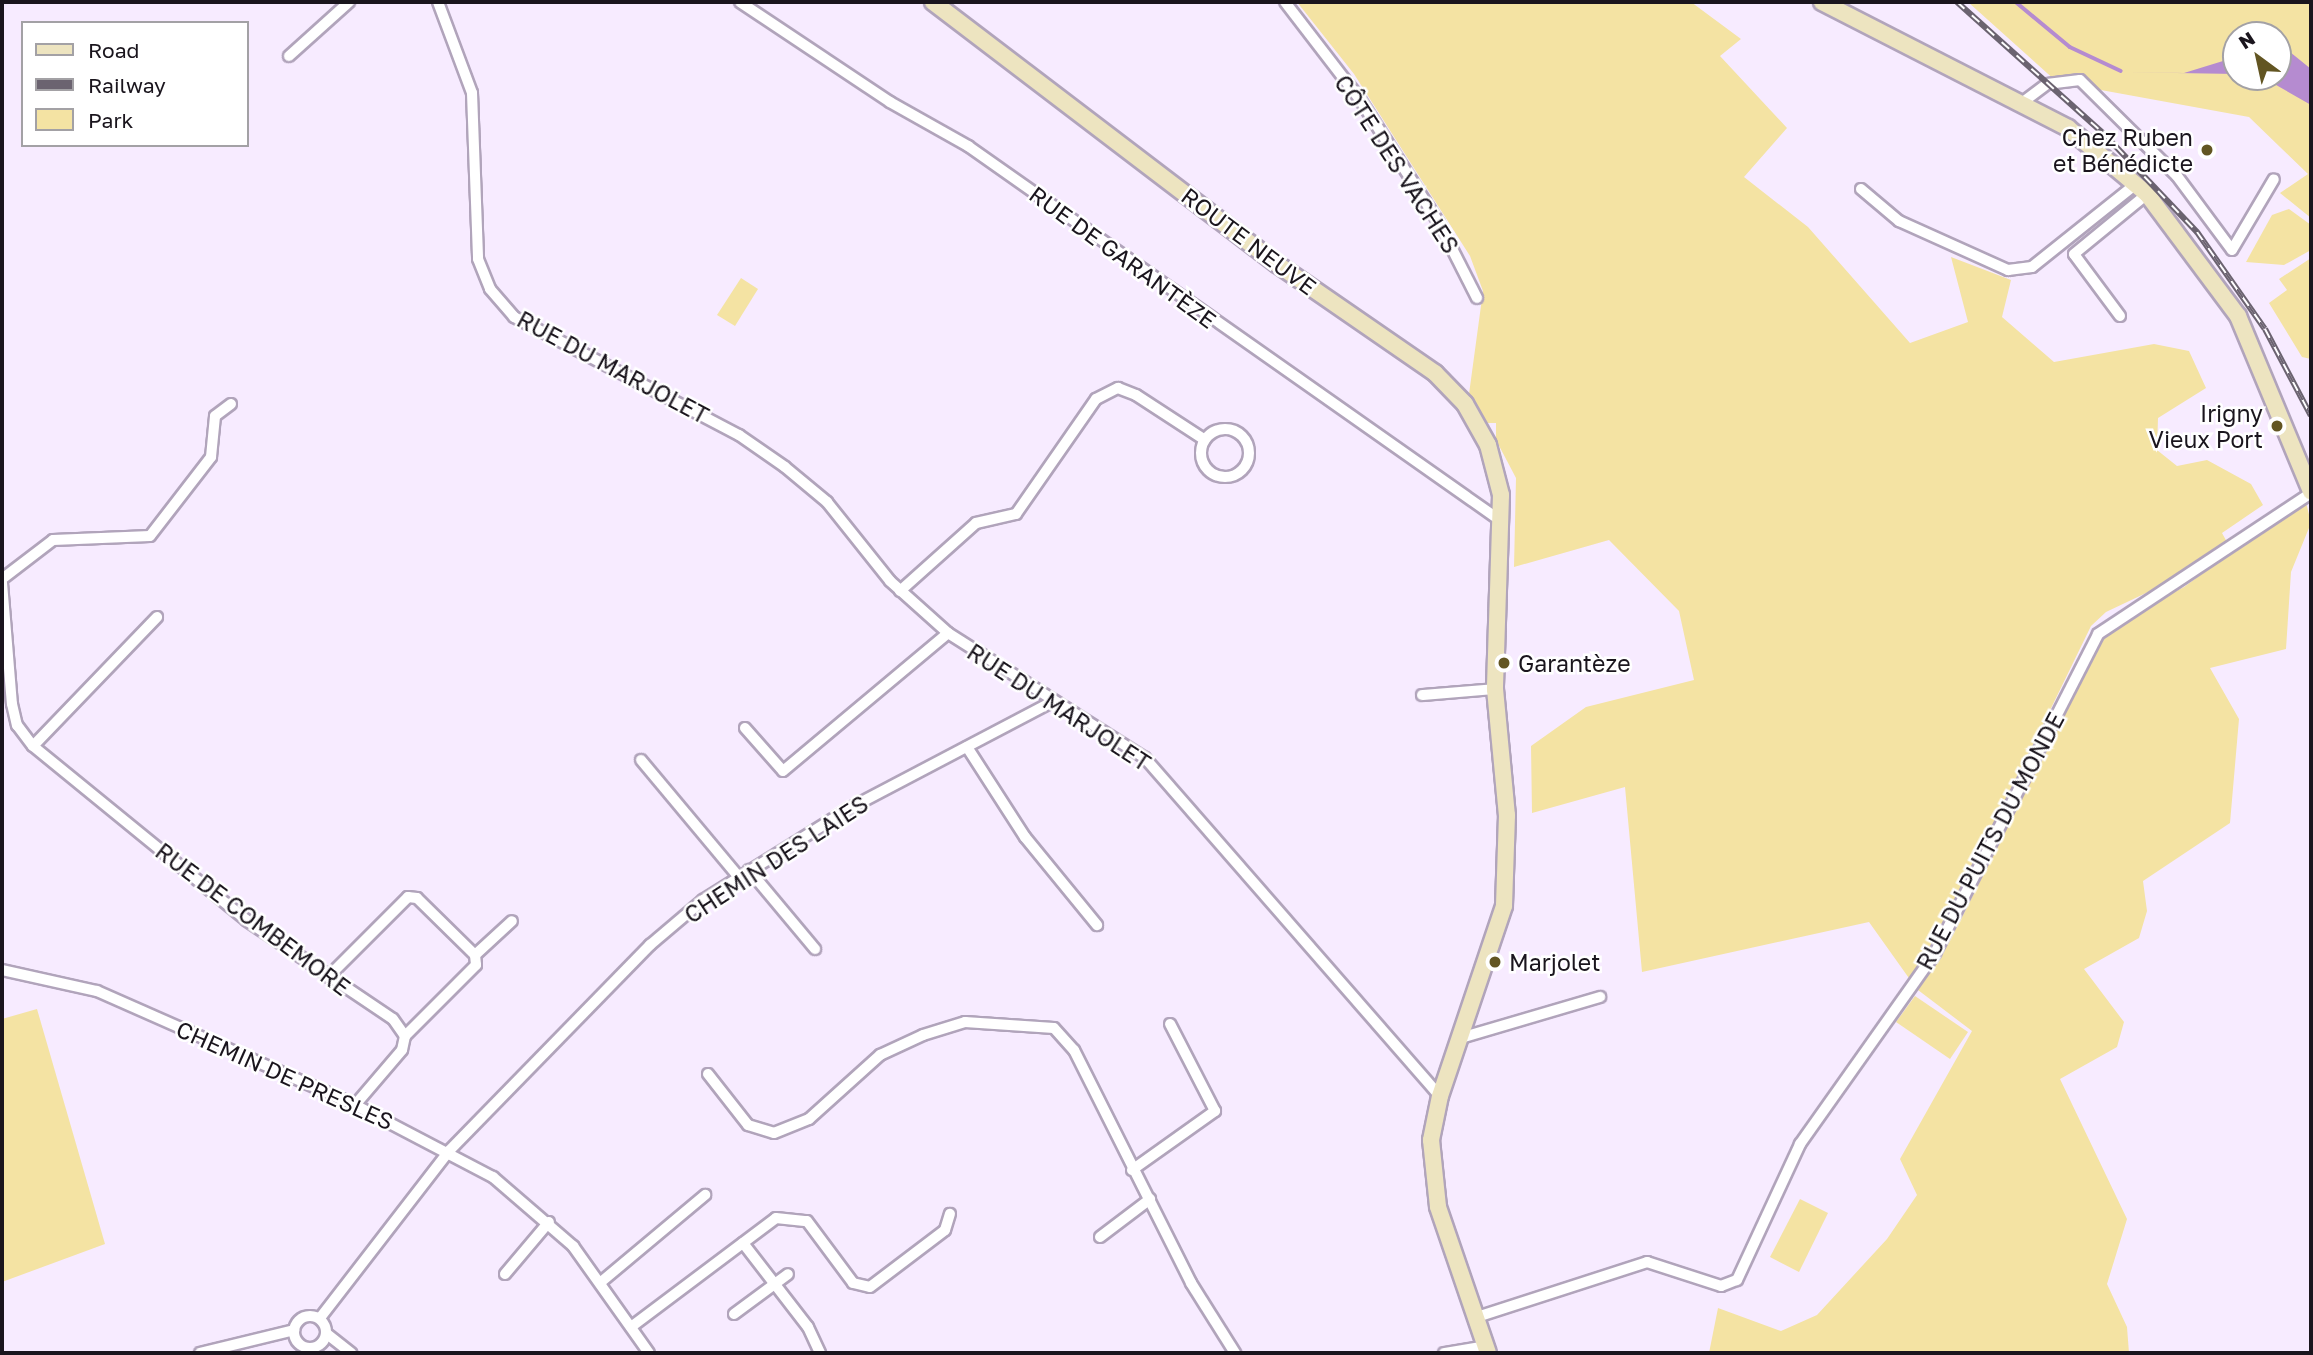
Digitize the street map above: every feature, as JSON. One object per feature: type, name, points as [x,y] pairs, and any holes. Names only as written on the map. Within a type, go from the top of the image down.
[{"type":"street","points":[[289,56],[349,2]]},
{"type":"street","name":"RUE DU MARJOLET","points":[[438,2],[472,93],[478,134],[475,225],[490,289],[514,317],[739,435],[785,467],[827,502],[900,591],[948,633],[1049,703],[1151,763],[1440,1097]]},
{"type":"street","name":"RUE DE GARANTÈZE","points":[[740,2],[890,102],[968,146],[1501,521]]},
{"type":"street","name":"ROUTE NEUVE","points":[[933,2],[1296,278],[1447,383],[1496,467],[1501,521],[1495,689],[1507,814],[1504,906],[1464,1037],[1440,1097],[1431,1140],[1438,1207],[1487,1349]]},
{"type":"street","name":"CÔTE DES VACHES","points":[[1285,2],[1359,98],[1439,223],[1477,298]]},
{"type":"street","points":[[1829,3],[2023,102],[2068,128],[2141,189],[2238,316],[2273,388],[2311,492]]},
{"type":"street","points":[[2023,102],[2055,81],[2080,80],[2177,176],[2232,250],[2274,179]]},
{"type":"street","points":[[1861,189],[1899,221],[2008,270],[2032,267],[2141,189]]},
{"type":"street","points":[[2120,316],[2074,254],[2141,189]]},
{"type":"street","points":[[900,591],[976,523],[1017,514],[1096,399],[1118,388],[1136,395],[1205,440]]},
{"type":"street","name":"RUE DE COMBEMORE","points":[[231,404],[215,416],[211,457],[150,536],[53,540],[2,581],[7,703],[17,725],[33,746],[246,920],[393,1019],[405,1036]]},
{"type":"street","points":[[1218,430],[1240,434],[1248,446],[1245,467],[1229,477],[1209,471],[1201,456],[1205,440],[1218,430]]},
{"type":"street","name":"RUE DU PUITS DU MONDE","points":[[1477,1317],[1647,1262],[1721,1286],[1737,1280],[1800,1144],[1935,953],[2098,634],[2311,492]]},
{"type":"street","points":[[33,746],[157,617]]},
{"type":"street","points":[[745,727],[783,771],[948,633]]},
{"type":"street","points":[[1422,695],[1495,689]]},
{"type":"street","name":"CHEMIN DES LAIES","points":[[320,1318],[449,1151],[650,946],[749,870],[1049,703]]},
{"type":"street","points":[[967,747],[1025,837],[1097,925]]},
{"type":"street","points":[[641,760],[739,877]]},
{"type":"street","points":[[749,870],[815,949]]},
{"type":"street","points":[[328,977],[408,897],[417,898],[475,955],[476,965],[405,1036],[402,1050],[355,1105]]},
{"type":"street","points":[[475,955],[512,921]]},
{"type":"street","name":"CHEMIN DE PRESLES","points":[[2,970],[97,991],[355,1105],[449,1151],[549,1222],[601,1282],[649,1353]]},
{"type":"street","points":[[1464,1037],[1600,997]]},
{"type":"street","points":[[708,1074],[748,1125],[774,1133],[809,1119],[880,1055],[923,1035],[965,1022],[1054,1028],[1074,1050],[1132,1170],[1235,1353]]},
{"type":"street","points":[[1132,1170],[1215,1111],[1170,1024]]},
{"type":"street","points":[[601,1282],[705,1195]]},
{"type":"street","points":[[1100,1237],[1150,1199]]},
{"type":"street","points":[[631,1328],[776,1218],[807,1221],[853,1283],[870,1287],[944,1230],[950,1214]]},
{"type":"street","points":[[505,1274],[549,1222]]},
{"type":"street","points":[[743,1243],[775,1284],[820,1353]]},
{"type":"street","points":[[734,1314],[788,1274]]},
{"type":"street","points":[[200,1353],[294,1330],[304,1317],[320,1318],[327,1334],[351,1353]]},
{"type":"street","points":[[294,1330],[308,1348],[318,1347],[327,1334]]},
{"type":"street","points":[[1444,1353],[1487,1349]]},
{"type":"green space","points":[[1297,2],[1691,2],[1741,39],[1720,56],[1787,128],[1744,177],[1808,227],[1910,343],[1968,322],[1951,257],[2011,280],[2002,317],[2054,362],[2154,344],[2189,351],[2206,388],[2158,418],[2157,450],[2177,466],[2207,460],[2251,484],[2263,505],[2222,533],[2227,542],[2184,575],[2106,612],[2091,626],[1933,951],[1911,981],[1869,922],[1642,972],[1625,787],[1532,813],[1531,746],[1586,707],[1694,680],[1679,611],[1609,540],[1514,567],[1516,478],[1496,440],[1496,423],[1487,423],[1469,394],[1483,291],[1470,256],[1354,74]]},
{"type":"green space","points":[[1968,2],[2311,2],[2311,218],[2280,193],[2308,174],[2249,117],[2057,82]]},
{"type":"green space","points":[[2289,209],[2311,225],[2311,250],[2284,265],[2246,262],[2272,215]]},
{"type":"green space","points":[[2311,258],[2311,359],[2302,357],[2269,303],[2287,290],[2279,279]]},
{"type":"green space","points":[[741,278],[758,289],[735,326],[717,315]]},
{"type":"green space","points":[[2305,498],[2311,523],[2291,572],[2286,649],[2210,668],[2239,719],[2230,823],[2143,881],[2147,911],[2139,938],[2084,969],[2124,1022],[2117,1047],[2060,1079],[2127,1219],[2107,1284],[2127,1327],[2129,1353],[1709,1353],[1718,1308],[1781,1331],[1817,1315],[1887,1239],[1917,1195],[1900,1159],[1972,1031],[1918,990],[1961,919],[2102,638],[2111,625],[2184,587]]},
{"type":"green space","points":[[1915,996],[1968,1032],[1950,1059],[1896,1022]]},
{"type":"green space","points":[[37,1009],[105,1244],[2,1282],[2,1019]]},
{"type":"green space","points":[[1800,1199],[1828,1213],[1799,1272],[1770,1257]]},
{"type":"shaded area","points":[[2292,54],[2311,69],[2311,105],[2286,91],[2292,91]]},
{"type":"shaded area","points":[[2222,61],[2222,74],[2117,72],[2184,73]]},
{"type":"waterway","points":[[2016,2],[2070,47],[2121,71]]},
{"type":"railway","points":[[1957,2],[2103,133],[2197,232],[2265,329],[2311,416]]},
{"type":"place","name":"Chez Ruben et Bénédicte","points":[[2207,150]]},
{"type":"place","name":"Irigny Vieux Port","points":[[2277,426]]},
{"type":"place","name":"Garantèze","points":[[1504,663]]},
{"type":"place","name":"Marjolet","points":[[1495,962]]}]
